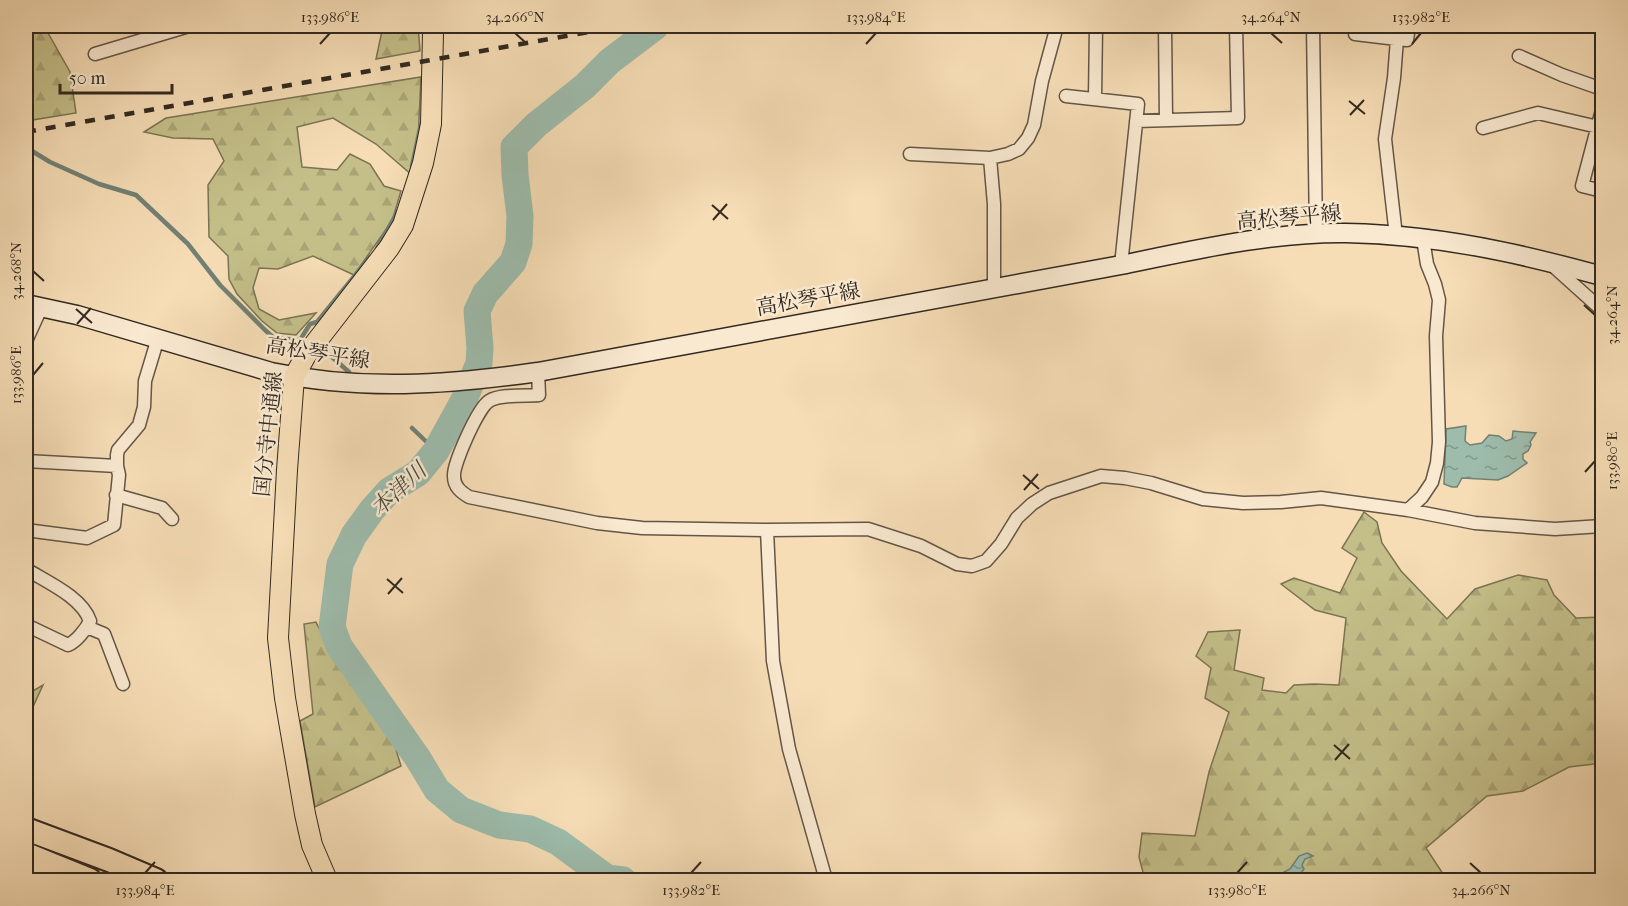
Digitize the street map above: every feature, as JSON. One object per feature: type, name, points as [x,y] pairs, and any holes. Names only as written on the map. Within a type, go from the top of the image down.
[{"type":"highway","points":[[26,829],[156,880]]},
{"type":"highway","points":[[26,854],[90,880]]},
{"type":"highway","points":[[26,877],[35,880]]},
{"type":"main road","name":"国分寺中通線","points":[[327,880],[312,845],[305,814],[285,698],[278,638],[294,377],[306,355],[389,248],[403,225],[421,172],[430,124],[432,26]]},
{"type":"main road","name":"高松琴平線","points":[[34,305],[159,338],[271,372],[354,384],[388,385],[453,383],[538,372],[1203,249],[1264,239],[1316,234],[1396,236],[1499,250],[1602,276]]},
{"type":"street","points":[[95,54],[169,29],[189,26]]},
{"type":"street","points":[[910,154],[990,158],[1019,149],[1028,138],[1034,125],[1042,81],[1057,26]]},
{"type":"street","points":[[1095,99],[1096,26]]},
{"type":"street","points":[[1165,26],[1166,120]]},
{"type":"street","points":[[1136,121],[1238,118],[1236,26]]},
{"type":"street","points":[[1313,26],[1316,234]]},
{"type":"street","points":[[1355,26],[1354,34],[1407,40],[1409,26]]},
{"type":"street","points":[[1396,236],[1384,139],[1394,78],[1397,39]]},
{"type":"street","points":[[1519,56],[1602,89]]},
{"type":"street","points":[[1065,96],[1138,104],[1121,265]]},
{"type":"street","points":[[1602,110],[1582,186],[1602,191]]},
{"type":"street","points":[[1483,128],[1538,112],[1598,127]]},
{"type":"street","points":[[990,158],[994,204],[994,288]]},
{"type":"street","points":[[1408,510],[1422,497],[1432,482],[1439,442],[1436,336],[1439,300],[1436,284],[1427,264],[1422,239]]},
{"type":"street","points":[[1550,263],[1602,310]]},
{"type":"street","points":[[26,341],[34,305]]},
{"type":"street","points":[[26,530],[87,538],[114,525],[119,475],[118,450],[139,424],[144,407],[145,381],[159,338]]},
{"type":"street","points":[[538,372],[539,395],[498,397],[488,401],[480,409],[455,466],[454,479],[459,491],[469,498],[597,523],[642,528],[868,529],[921,546],[957,564],[972,566],[986,561],[1001,544],[1017,518],[1032,504],[1049,493],[1101,476],[1151,483],[1203,499],[1243,503],[1321,498],[1408,510],[1475,523],[1555,529],[1602,526]]},
{"type":"street","points":[[26,461],[117,466]]},
{"type":"street","points":[[116,495],[162,508],[172,519]]},
{"type":"street","points":[[767,530],[773,661],[789,749],[826,880]]},
{"type":"street","points":[[26,569],[79,603],[87,612],[90,621],[87,627],[68,645],[26,625]]},
{"type":"street","points":[[87,627],[104,634],[123,684]]},
{"type":"green space","points":[[26,26],[44,26],[70,72],[76,113],[26,121]]},
{"type":"green space","points":[[383,26],[418,26],[420,51],[376,59]]},
{"type":"green space","points":[[421,77],[418,142],[412,175],[376,144],[333,118],[297,127],[302,167],[337,170],[350,154],[370,164],[384,186],[401,191],[392,221],[354,275],[313,256],[278,269],[259,268],[253,288],[259,309],[279,320],[316,313],[296,335],[277,333],[262,321],[237,294],[229,279],[228,256],[209,237],[208,185],[224,161],[213,139],[173,138],[144,132],[166,118]]},
{"type":"green space","points":[[1364,512],[1377,522],[1382,543],[1401,571],[1447,619],[1475,589],[1518,575],[1547,580],[1554,595],[1576,618],[1602,617],[1602,763],[1569,767],[1523,791],[1487,796],[1426,848],[1447,880],[1145,880],[1139,857],[1142,833],[1195,836],[1209,772],[1229,712],[1205,698],[1211,668],[1196,656],[1208,632],[1240,630],[1234,670],[1264,678],[1262,690],[1286,693],[1294,685],[1339,685],[1346,618],[1315,610],[1281,584],[1294,578],[1340,593],[1357,558],[1342,548]]},
{"type":"green space","points":[[316,622],[332,655],[391,733],[401,766],[315,807],[300,721],[313,714],[304,624]]},
{"type":"green space","points":[[43,685],[27,720],[26,733],[26,695]]},
{"type":"water","points":[[1466,426],[1465,441],[1470,445],[1482,443],[1489,435],[1499,436],[1506,441],[1512,439],[1513,431],[1536,433],[1530,442],[1528,451],[1523,454],[1523,459],[1527,463],[1498,480],[1462,478],[1457,487],[1444,484],[1446,429]]},
{"type":"water","points":[[1307,853],[1313,856],[1305,859],[1302,865],[1304,869],[1300,874],[1288,880],[1276,880],[1290,869],[1299,856]]},
{"type":"waterway","name":"本津川","points":[[623,880],[607,878],[558,842],[530,829],[499,825],[461,810],[437,790],[417,757],[339,646],[332,627],[340,564],[354,535],[389,491],[418,473],[436,451],[464,400],[479,363],[477,311],[485,294],[513,262],[519,244],[520,216],[514,147],[536,125],[585,86],[610,61],[655,26]]},
{"type":"waterway","points":[[412,166],[421,124]]},
{"type":"waterway","points":[[32,151],[50,162],[99,184],[136,195],[188,244],[220,285],[274,338],[301,340]]},
{"type":"waterway","points":[[377,248],[398,211]]},
{"type":"waterway","points":[[300,340],[310,324],[317,322],[370,257]]},
{"type":"waterway","points":[[325,351],[349,372]]},
{"type":"waterway","points":[[412,428],[436,451]]},
{"type":"railway","points":[[26,132],[622,26]]}]
